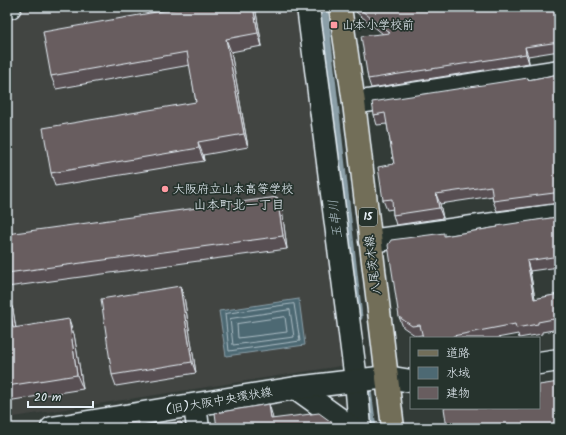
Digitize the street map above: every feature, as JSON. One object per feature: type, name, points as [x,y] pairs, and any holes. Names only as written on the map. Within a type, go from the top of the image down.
[{"type":"main road","name":"八尾茨木線","points":[[340,7],[354,103],[393,428]]},
{"type":"street","points":[[308,7],[356,380],[360,428]]},
{"type":"street","points":[[354,103],[559,71]]},
{"type":"street","points":[[370,241],[559,214]]},
{"type":"street","points":[[540,363],[559,360]]},
{"type":"street","name":"(旧)大阪中央環状線","points":[[52,428],[195,406],[296,388],[356,380],[387,377],[410,381]]},
{"type":"street","points":[[296,388],[352,428]]},
{"type":"street","points":[[195,406],[198,428]]},
{"type":"shaded area","name":"大阪府立山本高等学校","points":[[41,7],[297,7],[347,365],[7,418],[7,12]]},
{"type":"water","points":[[299,299],[305,345],[226,356],[219,311]]},
{"type":"building","points":[[178,7],[253,7],[258,33],[226,39],[244,134],[198,142],[199,148],[51,173],[43,128],[196,102],[187,52],[51,76],[43,32],[179,8]]},
{"type":"building","points":[[357,7],[559,7],[559,42],[525,47],[526,54],[368,79],[361,36],[390,33]]},
{"type":"building","points":[[559,74],[559,193],[493,201],[491,186],[436,194],[439,208],[393,215],[392,199],[383,200],[378,167],[394,164],[385,113],[374,115],[372,102],[528,78],[528,80]]},
{"type":"building","points":[[277,197],[283,236],[7,273],[7,234]]},
{"type":"building","points":[[559,217],[559,256],[527,261],[534,299],[559,294],[559,318],[516,328],[515,324],[453,337],[423,337],[420,325],[412,326],[399,317],[388,245],[391,240],[444,233],[444,236],[498,227],[497,226]]},
{"type":"building","points":[[180,286],[192,362],[112,375],[101,299]]},
{"type":"building","points":[[7,296],[13,328],[69,319],[77,375],[7,386]]},
{"type":"building","points":[[559,382],[559,428],[447,428],[444,409],[540,409],[540,385]]},
{"type":"building","points":[[269,404],[271,419],[319,413],[337,426],[337,428],[217,428],[215,413]]},
{"type":"building","points":[[138,422],[139,427],[181,422],[182,428],[120,428],[120,424]]},
{"type":"waterway","name":"玉串川","points":[[324,7],[359,317]]},
{"type":"waterway","name":"玉串川","points":[[367,383],[373,428]]},
{"type":"place","name":"山本小学校前","points":[[334,25]]},
{"type":"place","name":"大阪府立山本高等学校","points":[[165,189]]},
{"type":"district","name":"山本町北一丁目","points":[[239,205]]}]
